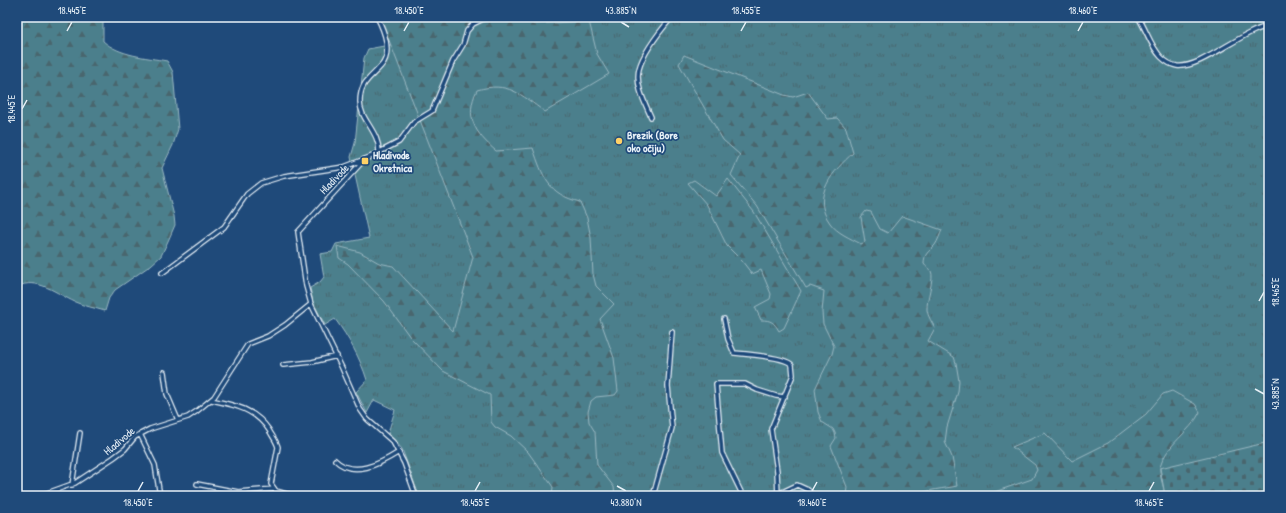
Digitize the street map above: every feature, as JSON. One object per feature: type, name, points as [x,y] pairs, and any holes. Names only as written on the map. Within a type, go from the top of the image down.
[{"type":"street","points":[[377,17],[386,35],[385,58],[381,67],[365,82],[360,101],[362,111],[377,137],[379,153]]},
{"type":"street","name":"Hladivode","points":[[416,496],[399,452],[390,439],[367,418],[360,409],[337,356],[311,304],[298,232],[364,160],[399,142],[414,122],[432,111],[451,66],[463,45],[467,31],[473,24],[487,17]]},
{"type":"street","points":[[651,117],[642,97],[638,70],[643,58],[672,17]]},
{"type":"street","points":[[1138,17],[1160,56],[1175,66],[1184,66],[1200,60],[1226,44],[1269,26]]},
{"type":"street","points":[[162,273],[224,227],[247,194],[261,183],[284,176],[344,167],[364,160]]},
{"type":"street","name":"Hladivode","points":[[39,496],[72,485],[113,458],[140,434],[178,420],[197,411],[211,400],[248,344],[268,336],[311,304]]},
{"type":"street","points":[[724,319],[728,339],[734,353],[750,354],[790,362],[793,371],[793,375],[771,429],[778,495]]},
{"type":"street","points":[[653,496],[672,428],[668,386],[672,332]]},
{"type":"street","points":[[283,365],[312,362],[337,356]]},
{"type":"street","points":[[164,372],[167,394],[178,420]]},
{"type":"street","points":[[743,496],[722,453],[716,384],[745,384],[757,390],[776,396],[785,396]]},
{"type":"street","points":[[211,400],[244,408],[258,417],[266,426],[278,447],[271,484],[274,489]]},
{"type":"street","points":[[72,485],[80,433]]},
{"type":"street","points":[[140,434],[155,465],[160,496]]},
{"type":"street","points":[[335,460],[341,466],[352,468],[372,467],[399,452]]},
{"type":"street","points":[[197,484],[238,492],[274,489],[293,496]]},
{"type":"street","points":[[764,496],[778,495],[797,485],[808,490],[814,496]]},
{"type":"green space","points":[[17,17],[103,17],[103,41],[125,53],[167,61],[173,72],[178,129],[173,145],[162,168],[175,225],[161,256],[151,265],[115,290],[109,298],[105,311],[68,299],[47,287],[24,284],[17,287]]},
{"type":"green space","points":[[380,17],[526,17],[533,24],[589,21],[597,54],[609,74],[545,112],[521,95],[506,88],[497,87],[477,90],[473,100],[472,116],[477,131],[496,151],[533,148],[540,168],[548,183],[569,199],[580,202],[587,218],[591,238],[593,274],[596,286],[614,304],[600,319],[614,358],[618,391],[615,395],[596,397],[591,401],[588,412],[589,422],[595,432],[597,465],[614,487],[615,496],[552,496],[553,487],[528,452],[511,436],[495,427],[491,422],[490,395],[443,371],[410,337],[384,301],[348,264],[339,258],[337,246],[360,252],[379,263],[393,266],[453,331],[473,257]]},
{"type":"green space","points":[[444,17],[1269,17],[1269,496],[419,496],[402,449],[388,433],[395,410],[374,400],[367,413],[356,392],[367,380],[357,356],[345,333],[335,319],[325,325],[313,302],[310,288],[320,282],[324,277],[320,254],[332,252],[336,244],[369,238],[351,157],[355,143],[364,58],[368,49],[411,41]]},
{"type":"green space","points":[[684,55],[784,95],[793,97],[808,92],[828,119],[837,118],[846,128],[853,153],[839,167],[827,184],[823,193],[822,203],[824,213],[830,223],[840,232],[861,244],[865,242],[861,217],[866,211],[871,212],[880,229],[888,233],[902,216],[942,230],[935,245],[927,253],[924,260],[924,264],[932,274],[927,310],[935,328],[928,341],[954,357],[956,363],[959,381],[958,392],[947,427],[945,442],[952,457],[957,486],[930,491],[916,496],[846,496],[847,487],[831,446],[836,438],[835,433],[833,429],[822,422],[818,412],[815,389],[832,354],[834,346],[823,324],[822,312],[824,291],[810,286],[806,288],[757,206],[731,175],[740,155],[723,140],[679,64]]},
{"type":"green space","points":[[728,179],[754,212],[801,291],[784,328],[779,331],[772,322],[761,320],[755,307],[770,299],[771,294],[761,270],[752,274],[727,246],[707,205],[688,183],[694,180],[716,196]]},
{"type":"green space","points":[[1172,391],[1195,404],[1200,412],[1196,419],[1167,452],[1160,467],[1160,474],[1165,495],[1183,496],[983,496],[1032,479],[1037,470],[1035,465],[1012,447],[1045,433],[1072,461],[1108,443],[1146,414],[1163,394]]},
{"type":"green space","points":[[1269,442],[1269,496],[1165,495],[1160,468]]},
{"type":"place","name":"Brezik (Bore oko očiju)","points":[[619,141]]},
{"type":"place","name":"Hladivode Okretnica","points":[[365,161]]}]
